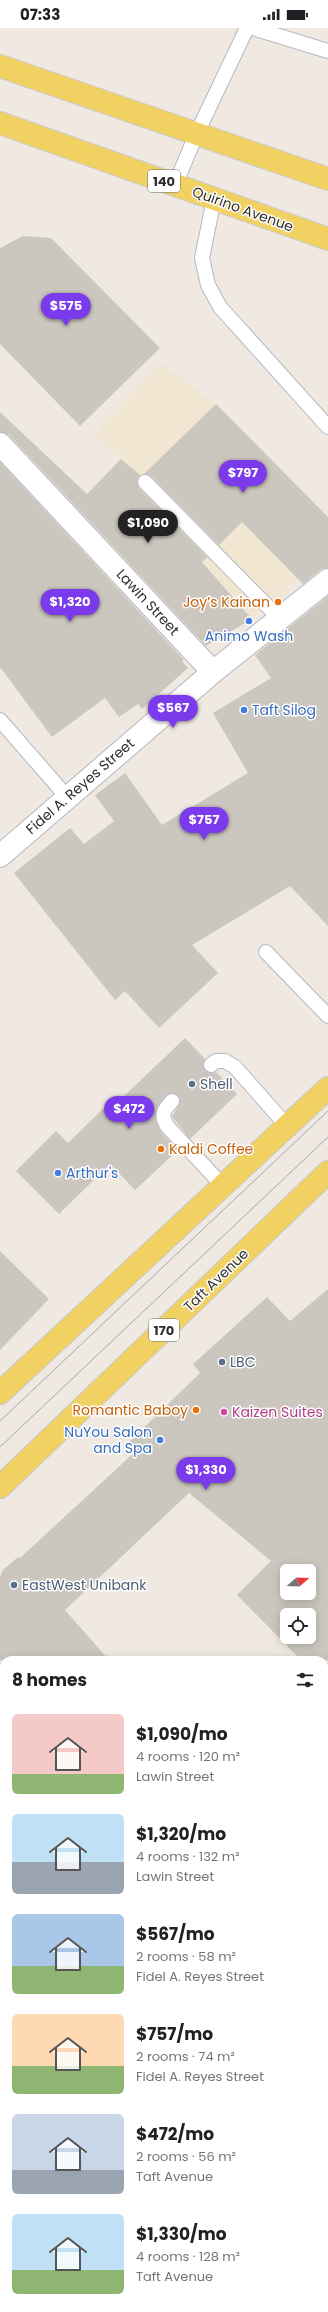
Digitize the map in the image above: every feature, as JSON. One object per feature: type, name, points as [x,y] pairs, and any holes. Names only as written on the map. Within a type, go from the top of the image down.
[{"type":"main road","points":[[0,66],[196,135],[328,179]]},
{"type":"main road","name":"Quirino Avenue","points":[[0,123],[328,240]]},
{"type":"main road","points":[[0,1393],[328,1088]]},
{"type":"main road","name":"Taft Avenue","points":[[0,1487],[328,1172]]},
{"type":"street","name":"Lawin Street","points":[[0,444],[213,672]]},
{"type":"street","name":"Fidel A. Reyes Street","points":[[0,856],[213,672],[328,580]]},
{"type":"lane","points":[[175,185],[196,135],[248,28]]},
{"type":"lane","points":[[253,28],[328,51]]},
{"type":"lane","points":[[214,199],[202,258],[208,285],[220,307],[328,427]]},
{"type":"lane","points":[[145,482],[280,618]]},
{"type":"lane","points":[[0,720],[67,798]]},
{"type":"lane","points":[[266,952],[328,1016]]},
{"type":"lane","points":[[211,1066],[216,1061],[225,1061],[235,1067],[287,1126]]},
{"type":"lane","points":[[172,1101],[163,1111],[165,1122],[223,1186]]},
{"type":"shaded area","points":[[161,363],[216,404],[328,517],[328,552],[252,619],[208,567],[144,501],[138,473],[94,434]]},
{"type":"building","points":[[23,236],[51,238],[160,348],[80,426],[0,344],[0,248]]},
{"type":"building","points":[[216,404],[328,517],[328,568],[320,570],[303,584],[242,522],[219,545],[151,476],[144,474]]},
{"type":"building","points":[[0,412],[87,494],[121,459],[140,475],[137,480],[139,488],[207,557],[202,562],[252,619],[206,646],[9,435],[0,432]]},
{"type":"building","points":[[0,462],[184,660],[182,661],[188,668],[142,709],[138,704],[119,717],[105,698],[52,737],[0,667]]},
{"type":"building","points":[[328,596],[328,926],[290,886],[192,945],[218,973],[159,1028],[125,991],[115,1000],[14,873],[70,828],[84,844],[114,821],[95,795],[125,773],[162,825],[248,773],[213,713],[271,678],[255,655]]},
{"type":"building","points":[[185,1038],[205,1059],[203,1066],[205,1071],[212,1073],[216,1072],[237,1094],[190,1139],[172,1117],[180,1103],[180,1098],[173,1093],[166,1095],[156,1109],[156,1121],[161,1132],[178,1150],[135,1190],[110,1164],[59,1214],[16,1171],[56,1131],[68,1143],[117,1095],[121,1099]]},
{"type":"building","points":[[0,1251],[49,1299],[0,1350]]},
{"type":"building","points":[[328,1289],[328,1656],[297,1656],[285,1644],[316,1644],[316,1608],[280,1608],[280,1639],[237,1595],[271,1561],[189,1493],[65,1610],[105,1656],[0,1656],[0,1577],[3,1570],[18,1557],[20,1558],[138,1449],[129,1442],[200,1373],[193,1364],[267,1297],[290,1321]]},
{"type":"tram line","points":[[0,1421],[328,1111]]},
{"type":"tram line","points":[[0,1447],[328,1137]]},
{"type":"place","name":"Joy’s Kainan","points":[[278,602]]},
{"type":"place","name":"Animo Wash","points":[[249,621]]},
{"type":"place","name":"Taft Silog","points":[[244,710]]},
{"type":"place","name":"Shell","points":[[192,1084]]},
{"type":"place","name":"Kaldi Coffee","points":[[161,1149]]},
{"type":"place","name":"Arthur's","points":[[58,1173]]},
{"type":"place","name":"LBC","points":[[222,1362]]},
{"type":"place","name":"Romantic Baboy","points":[[196,1410]]},
{"type":"place","name":"Kaizen Suites","points":[[224,1412]]},
{"type":"place","name":"NuYou Salon and Spa","points":[[160,1440]]},
{"type":"place","name":"EastWest Unibank","points":[[14,1585]]}]
